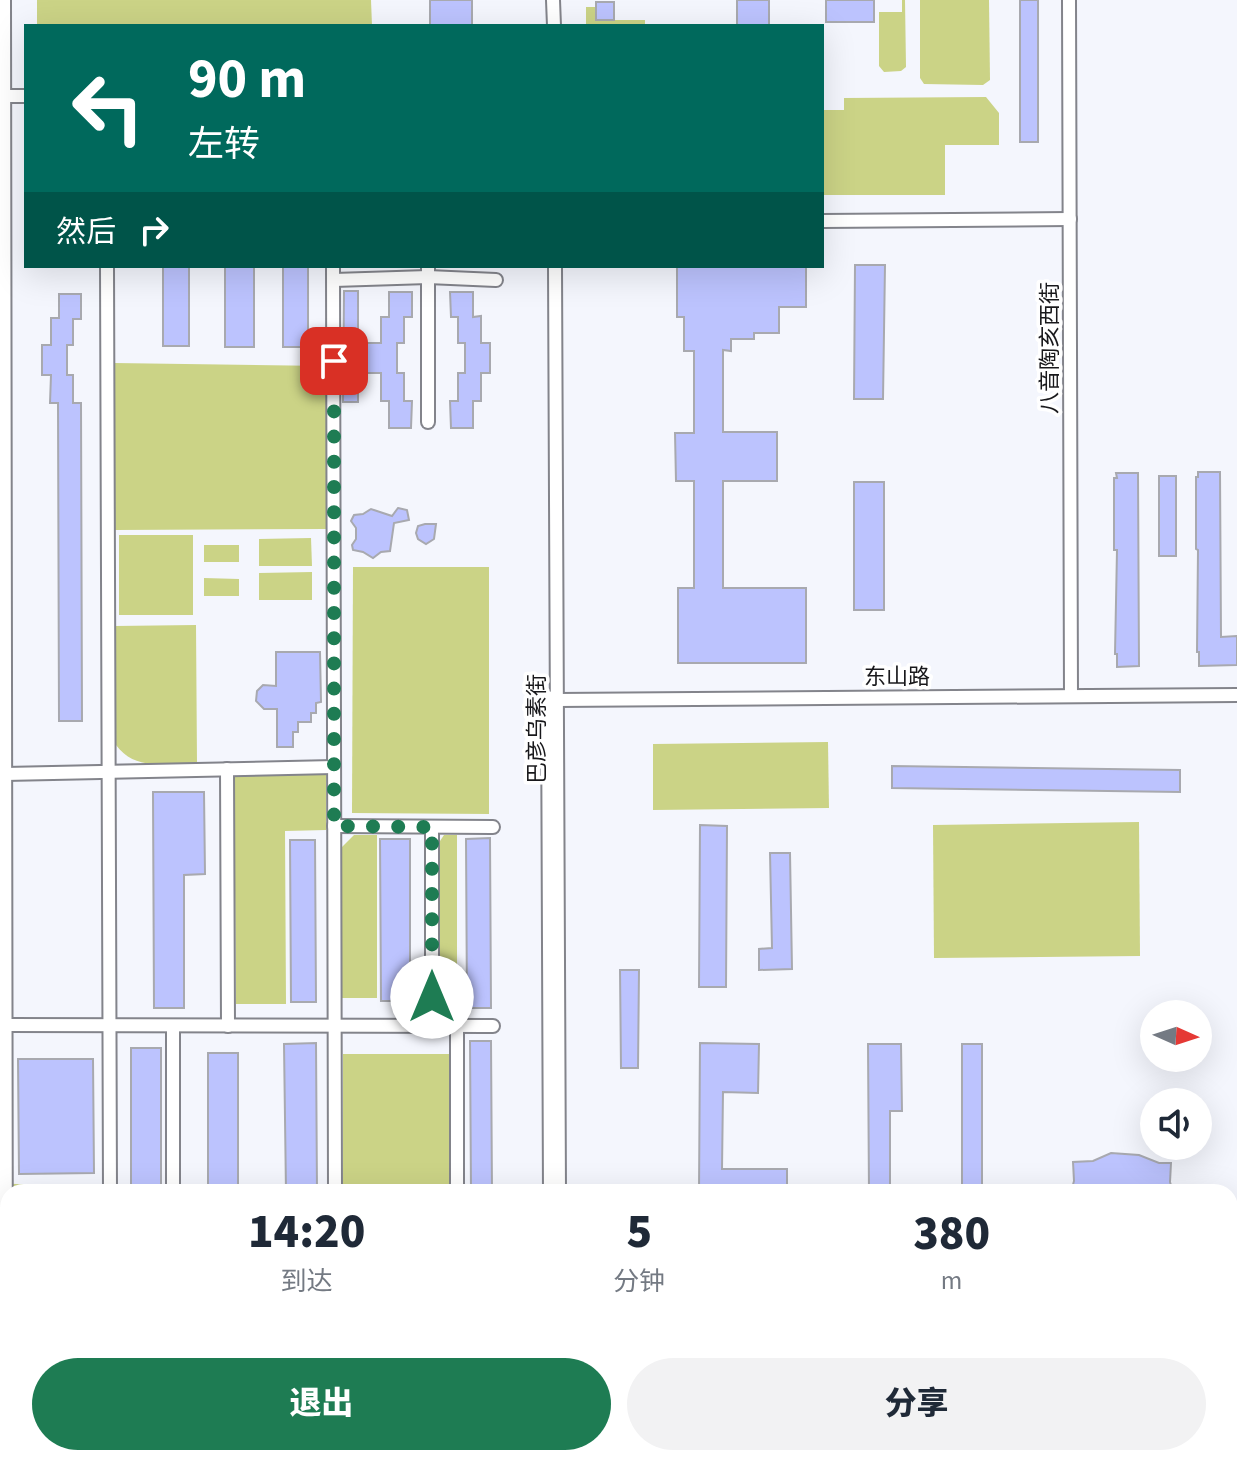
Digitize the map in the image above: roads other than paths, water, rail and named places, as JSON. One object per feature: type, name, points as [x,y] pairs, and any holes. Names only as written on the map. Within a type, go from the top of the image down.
[{"type":"street","points":[[4,0],[3,977],[6,1184]]},
{"type":"street","points":[[546,0],[546,24]]},
{"type":"street","points":[[553,0],[554,24]]},
{"type":"street","name":"八音陶亥西街","points":[[1069,0],[1071,696]]},
{"type":"street","points":[[2,96],[24,96]]},
{"type":"street","points":[[824,221],[1070,219]]},
{"type":"street","points":[[107,268],[110,1184]]},
{"type":"street","points":[[333,268],[335,1184]]},
{"type":"street","name":"巴彦乌素街","points":[[547,268],[550,1184]]},
{"type":"street","name":"巴彦乌素街","points":[[555,268],[559,1184]]},
{"type":"street","points":[[334,280],[428,272],[496,280]]},
{"type":"street","points":[[428,272],[428,422]]},
{"type":"street","name":"东山路","points":[[557,700],[1237,695]]},
{"type":"street","points":[[5,774],[334,767]]},
{"type":"street","points":[[227,769],[228,1026]]},
{"type":"street","points":[[334,826],[493,827]]},
{"type":"street","points":[[432,827],[432,1026]]},
{"type":"street","points":[[6,1025],[493,1026]]},
{"type":"street","points":[[173,1026],[173,1184]]},
{"type":"street","points":[[457,1026],[457,1184]]}]
